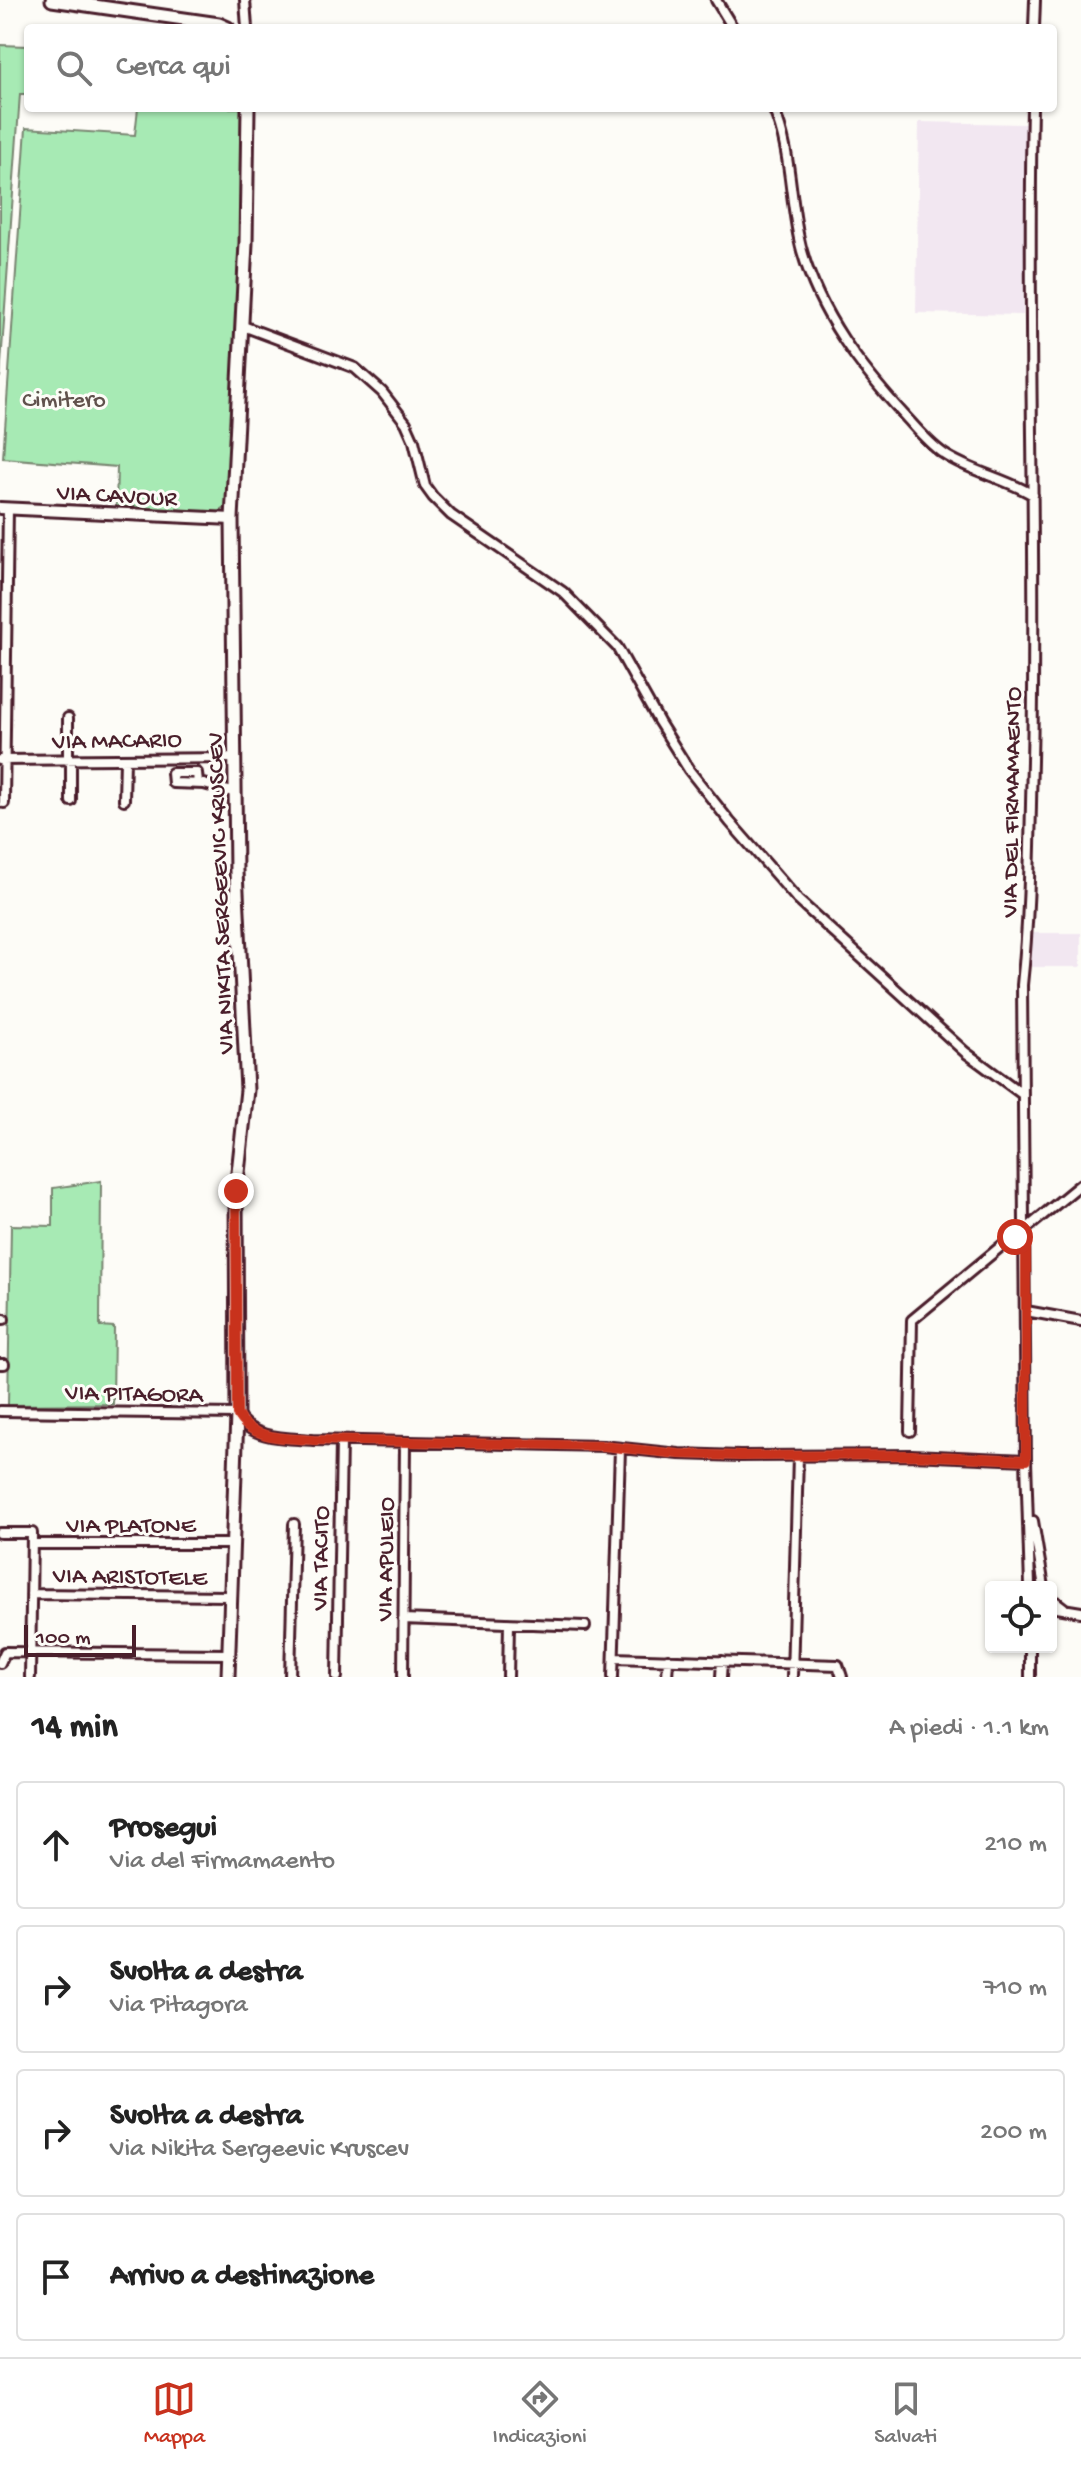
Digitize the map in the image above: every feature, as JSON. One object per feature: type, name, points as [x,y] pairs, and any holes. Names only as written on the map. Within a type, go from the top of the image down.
[{"type":"main road","points":[[52,0],[213,24]]},
{"type":"main road","name":"VIA NIKITA SERGEEVIC KRUSCEV","points":[[228,1677],[237,1414],[236,1191],[247,1090],[237,927],[232,519],[243,326],[248,112]]},
{"type":"street","points":[[245,0],[247,24]]},
{"type":"street","points":[[716,0],[731,24]]},
{"type":"street","points":[[1034,24],[1035,0]]},
{"type":"street","points":[[774,112],[785,149],[802,252],[819,296],[839,333],[878,386],[944,454],[1033,495]]},
{"type":"street","name":"VIA DEL FIRMAMAENTO","points":[[1030,1581],[1022,985],[1028,928],[1033,714],[1032,112]]},
{"type":"street","points":[[243,326],[355,368],[369,378],[406,423],[414,441],[425,486],[433,497],[451,515],[563,592],[617,647],[689,770],[798,900],[965,1052],[1022,1094]]},
{"type":"street","points":[[4,508],[4,803]]},
{"type":"street","name":"VIA CAVOUR","points":[[4,508],[232,519]]},
{"type":"street","points":[[68,718],[71,801]]},
{"type":"street","name":"VIA MACARIO","points":[[2,760],[235,758]]},
{"type":"street","points":[[177,759],[177,773],[197,773],[198,783],[236,793]]},
{"type":"street","points":[[124,800],[125,760]]},
{"type":"street","points":[[910,1431],[912,1320],[1005,1243],[1026,1233],[1081,1184]]},
{"type":"street","points":[[1026,1311],[1081,1321]]},
{"type":"street","name":"VIA PITAGORA","points":[[0,1411],[237,1414],[241,1422],[253,1430],[275,1437],[341,1441],[620,1448],[679,1454],[912,1455],[1026,1460]]},
{"type":"street","name":"VIA TACITO","points":[[337,1677],[341,1441]]},
{"type":"street","name":"VIA APULEIO","points":[[403,1677],[405,1442]]},
{"type":"street","points":[[613,1677],[620,1448]]},
{"type":"street","points":[[792,1677],[798,1456]]},
{"type":"street","name":"VIA DEL FIRMAMAENTO","points":[[1028,1496],[1043,1581]]},
{"type":"street","points":[[290,1677],[294,1524]]},
{"type":"street","points":[[0,1533],[32,1533],[30,1677]]},
{"type":"street","name":"VIA PLATONE","points":[[32,1544],[231,1544]]},
{"type":"street","name":"VIA ARISTOTELE","points":[[31,1594],[229,1596]]},
{"type":"street","points":[[1057,1602],[1065,1608]]},
{"type":"street","points":[[1057,1607],[1081,1612]]},
{"type":"street","points":[[403,1619],[585,1626]]},
{"type":"street","points":[[508,1677],[509,1624]]},
{"type":"street","points":[[0,1663],[5,1652],[228,1654]]},
{"type":"street","points":[[1030,1653],[1030,1677]]},
{"type":"street","points":[[614,1658],[838,1665],[842,1677]]},
{"type":"street","points":[[667,1677],[668,1659]]},
{"type":"street","points":[[721,1677],[722,1661]]},
{"type":"shaded area","points":[[919,122],[1026,124],[1023,315],[916,313]]},
{"type":"shaded area","points":[[1031,933],[1081,933],[1081,967],[1031,967]]},
{"type":"green space","points":[[0,45],[24,46],[24,94],[20,94],[0,378]]},
{"type":"green space","name":"Cimitero","points":[[138,112],[244,112],[238,325],[228,506],[219,512],[116,509],[117,467],[3,458],[26,128],[135,135]]},
{"type":"green space","points":[[101,1181],[100,1326],[114,1327],[113,1404],[8,1405],[11,1225],[53,1226],[53,1188]]},
{"type":"route","points":[[236,1191],[237,1414],[241,1422],[253,1430],[275,1437],[313,1440],[603,1446],[679,1454],[740,1456],[912,1455],[1026,1460],[1026,1237],[1015,1237]]}]
